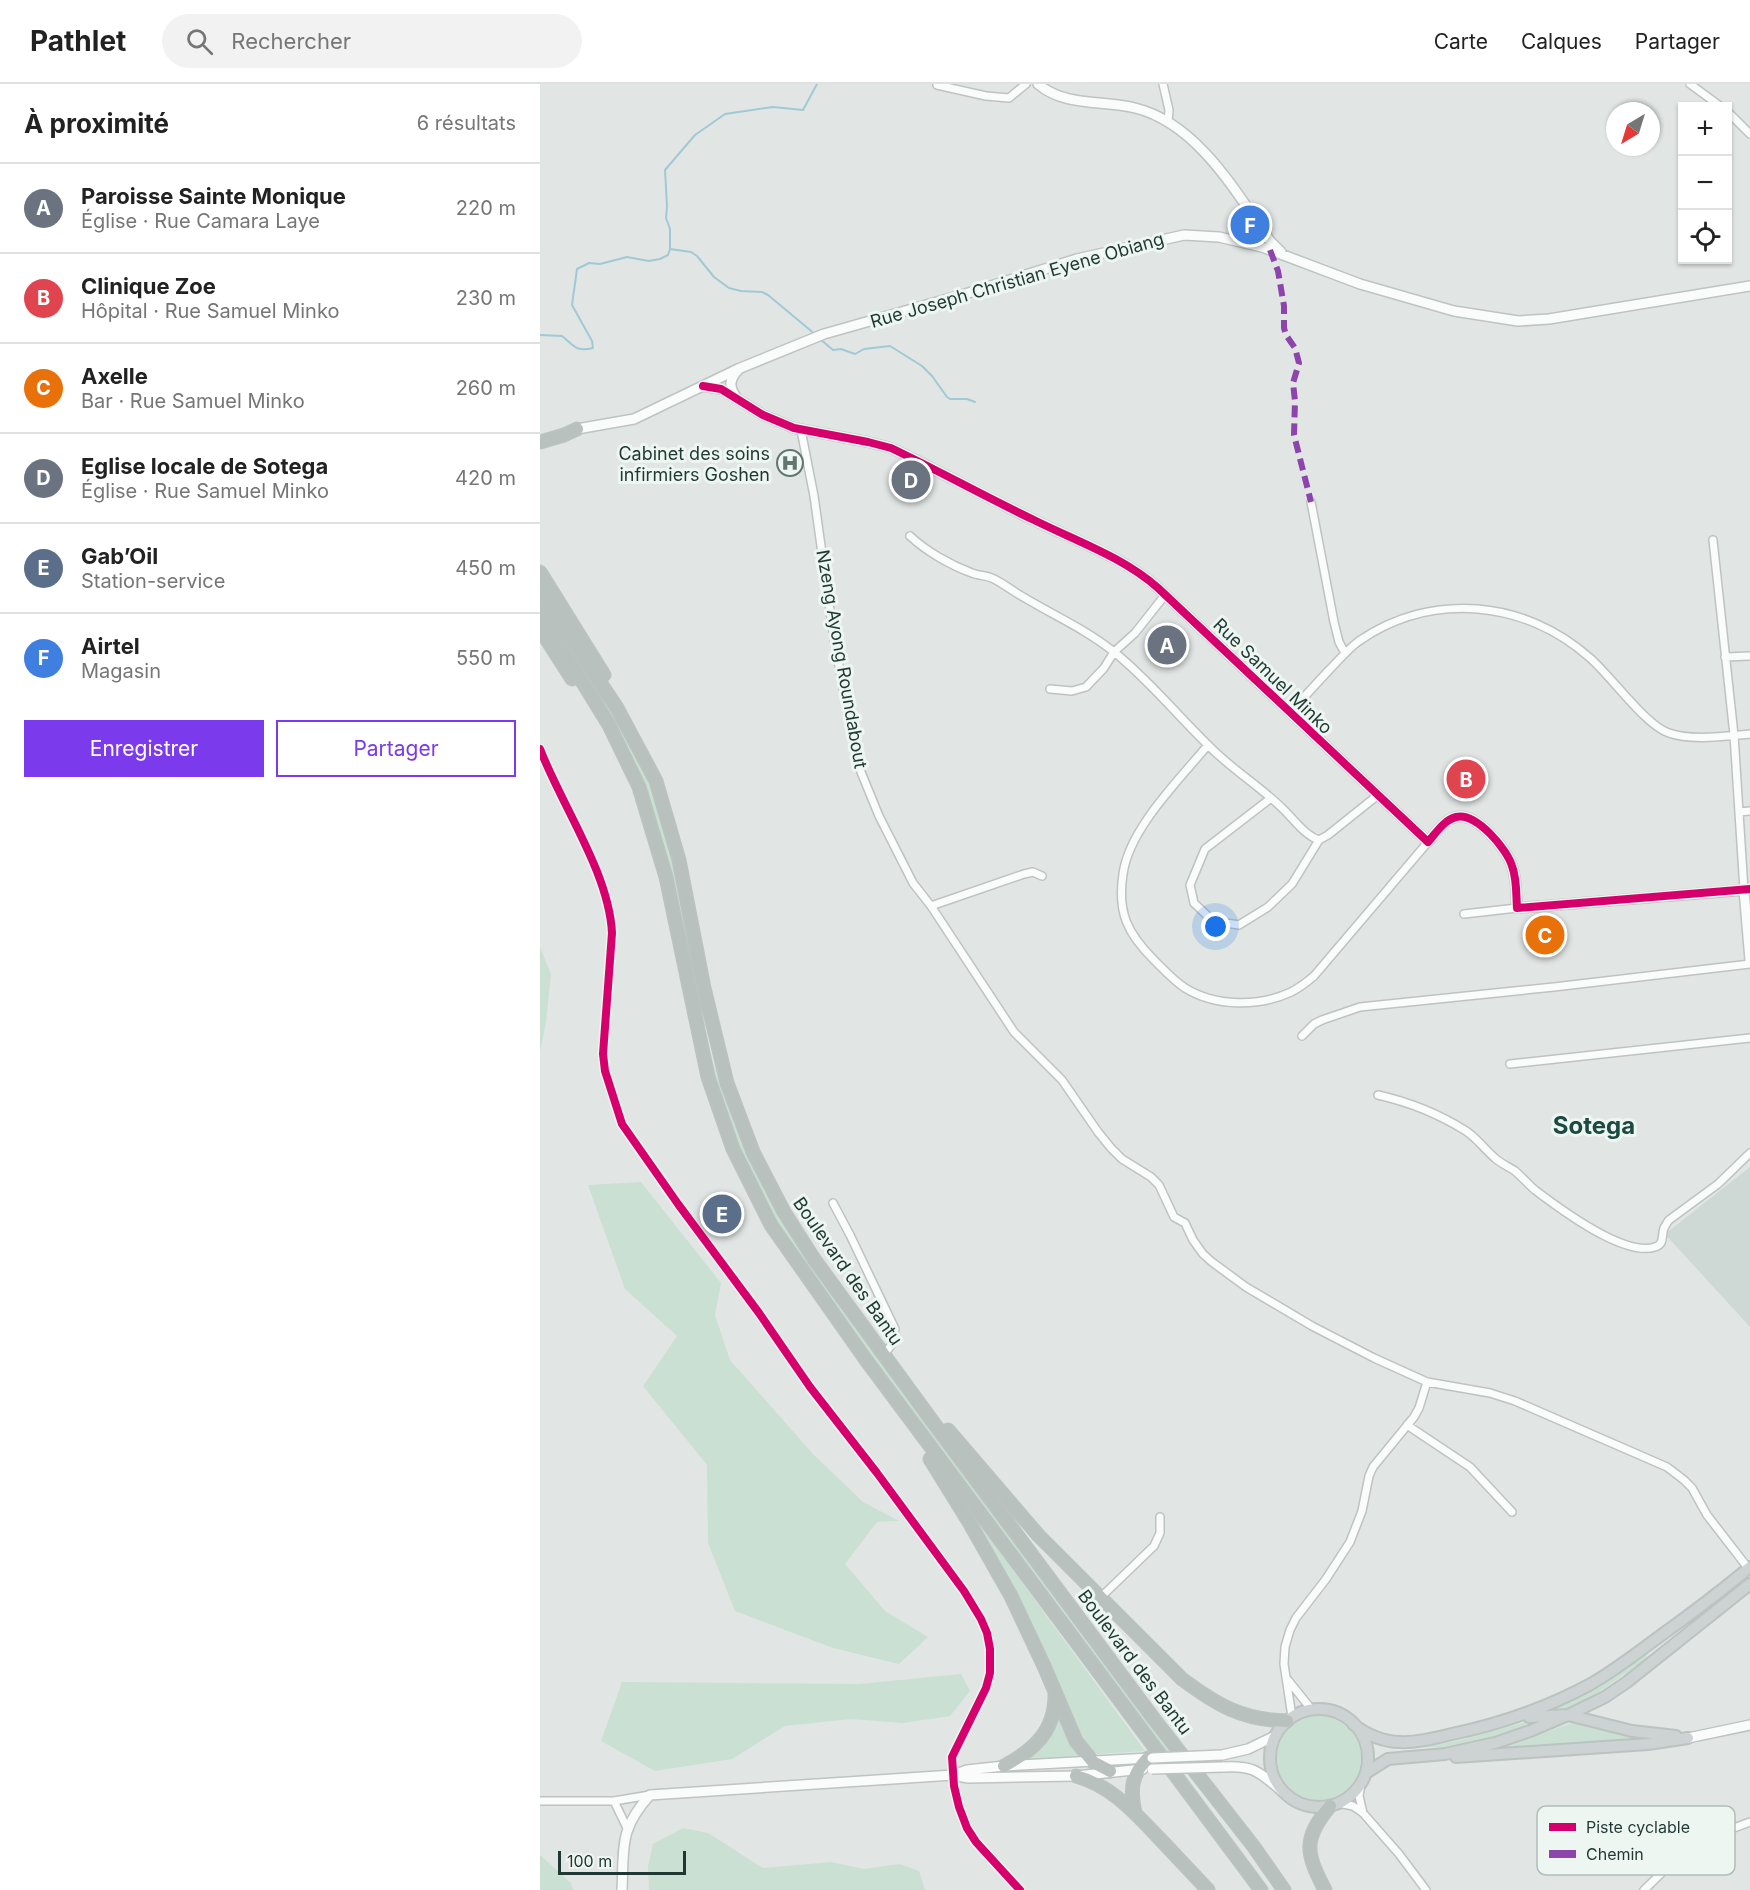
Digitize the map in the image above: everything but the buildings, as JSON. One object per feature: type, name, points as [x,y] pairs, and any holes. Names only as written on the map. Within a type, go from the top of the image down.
[{"type":"highway","points":[[542,438],[577,429]]},
{"type":"highway","points":[[540,572],[595,658],[636,734],[656,781]]},
{"type":"highway","name":"Boulevard des Bantu","points":[[540,592],[617,708],[656,781],[679,860],[713,1027],[727,1083],[753,1152],[784,1212],[814,1259],[907,1387],[1154,1719],[1254,1846],[1284,1890]]},
{"type":"highway","name":"Boulevard des Bantu","points":[[540,612],[609,725],[639,787],[666,877],[708,1077],[727,1134],[771,1225],[866,1360],[1261,1890]]},
{"type":"highway","points":[[540,629],[639,787]]},
{"type":"highway","points":[[866,1360],[949,1487],[990,1556],[1022,1617],[1076,1741],[1093,1762],[1110,1771]]},
{"type":"highway","points":[[907,1387],[933,1412],[1043,1541],[1173,1670],[1202,1694],[1231,1710],[1266,1720],[1289,1719]]},
{"type":"highway","points":[[1004,1766],[1032,1749],[1043,1736],[1054,1712],[1056,1693]]},
{"type":"highway","points":[[1135,1813],[1132,1802],[1133,1781],[1137,1770],[1151,1762]]},
{"type":"highway","points":[[1076,1776],[1087,1778],[1104,1787],[1135,1813],[1208,1890]]},
{"type":"highway","points":[[1325,1890],[1311,1861],[1310,1839],[1320,1818],[1334,1805]]},
{"type":"main road","points":[[1353,1724],[1362,1736],[1367,1750],[1366,1773],[1351,1795],[1334,1805],[1315,1807],[1300,1804],[1282,1791],[1272,1774],[1271,1745],[1275,1736],[1289,1719],[1312,1710],[1331,1711],[1343,1716],[1376,1739],[1391,1742],[1416,1741],[1464,1732],[1528,1713],[1591,1683],[1639,1653],[1749,1568]]},
{"type":"main road","points":[[1366,1773],[1388,1760],[1445,1754],[1495,1743],[1568,1715],[1605,1696],[1633,1677],[1750,1584]]},
{"type":"main road","points":[[1464,1732],[1483,1731],[1536,1716],[1568,1715],[1632,1731],[1688,1738]]},
{"type":"main road","points":[[1408,1758],[1437,1759],[1616,1747],[1688,1738]]},
{"type":"street","points":[[937,85],[986,96],[1009,98],[1026,84]]},
{"type":"street","points":[[1038,84],[1048,92],[1069,99],[1144,110],[1187,135],[1205,153],[1270,241],[1285,255]]},
{"type":"street","points":[[1163,84],[1169,110],[1168,122]]},
{"type":"street","points":[[1690,84],[1715,102]]},
{"type":"street","points":[[1732,116],[1750,134]]},
{"type":"street","points":[[1245,243],[1259,239],[1262,230],[1260,226]]},
{"type":"street","name":"Rue Joseph Christian Eyene Obiang","points":[[577,429],[634,419],[738,369],[824,334],[1077,259],[1162,238],[1184,235],[1207,235],[1245,243],[1285,255],[1385,292],[1454,310],[1518,321],[1550,319],[1750,286]]},
{"type":"street","points":[[738,369],[730,383],[739,401]]},
{"type":"street","name":"Rue Samuel Minko","points":[[703,386],[721,389],[773,420],[801,430],[867,442],[897,451],[1143,575],[1428,842]]},
{"type":"street","name":"Nzeng Ayong Roundabout","points":[[801,430],[814,496],[838,662],[861,772],[879,816],[913,883],[931,906],[1014,1032],[1062,1080],[1111,1148],[1122,1159],[1160,1185],[1174,1217],[1185,1223],[1193,1240],[1212,1262],[1246,1287],[1312,1326],[1427,1382],[1471,1389],[1515,1401],[1667,1467],[1692,1488],[1707,1515],[1749,1568]]},
{"type":"street","points":[[1311,502],[1334,622],[1339,642],[1345,653]]},
{"type":"street","points":[[910,536],[924,547],[970,573],[997,580],[1023,598],[1083,630],[1114,652],[1176,710],[1208,745],[1271,798],[1304,830],[1319,840]]},
{"type":"street","points":[[1302,1036],[1314,1024],[1322,1020],[1360,1007],[1554,987],[1750,962],[1734,735],[1713,540]]},
{"type":"street","points":[[1050,689],[1072,691],[1086,687],[1104,668],[1114,652],[1135,633],[1166,595]]},
{"type":"street","points":[[1290,712],[1345,653],[1360,641],[1394,621],[1439,610],[1493,610],[1533,622],[1568,641],[1591,658],[1640,711],[1666,733],[1696,737],[1750,734]]},
{"type":"street","points":[[1725,657],[1750,656]]},
{"type":"street","points":[[1208,745],[1147,820],[1132,847],[1123,874],[1122,901],[1125,922],[1138,943],[1184,988],[1203,997],[1224,1002],[1250,1003],[1293,991],[1314,976],[1443,825],[1455,817],[1469,818],[1482,826],[1508,856],[1515,879],[1516,908]]},
{"type":"street","points":[[540,749],[551,778],[599,879],[611,917],[610,970],[603,1054],[605,1071],[622,1124],[678,1204],[759,1312],[816,1395],[878,1473],[964,1591],[984,1626],[990,1649],[990,1673],[986,1688],[952,1757],[953,1775],[959,1807],[976,1842],[1020,1890]]},
{"type":"street","points":[[1271,798],[1205,849],[1190,885],[1194,903],[1214,921],[1239,925],[1268,908],[1292,884],[1319,840],[1328,836],[1378,795]]},
{"type":"street","points":[[1739,812],[1750,812]]},
{"type":"street","points":[[931,906],[1024,874],[1034,872],[1042,876]]},
{"type":"street","points":[[1464,914],[1744,890]]},
{"type":"street","points":[[1510,1064],[1750,1038]]},
{"type":"street","points":[[1378,1095],[1441,1116],[1479,1142],[1498,1161],[1564,1210],[1616,1242],[1634,1248],[1658,1247],[1662,1243],[1664,1228],[1669,1220],[1718,1184],[1750,1153]]},
{"type":"street","points":[[833,1203],[895,1329],[892,1344],[884,1355]]},
{"type":"street","points":[[1289,1719],[1284,1656],[1290,1630],[1296,1618],[1326,1579],[1350,1542],[1362,1511],[1373,1467],[1419,1408],[1427,1382]]},
{"type":"street","points":[[1407,1425],[1470,1467],[1512,1512]]},
{"type":"street","points":[[1100,1598],[1154,1546],[1161,1533],[1160,1517]]},
{"type":"street","points":[[1286,1678],[1312,1710]]},
{"type":"street","points":[[1688,1738],[1750,1725]]},
{"type":"street","points":[[1151,1762],[1222,1755],[1248,1749],[1275,1736]]},
{"type":"street","points":[[953,1775],[967,1770],[1004,1766],[1093,1762],[1240,1766],[1255,1770],[1282,1791]]},
{"type":"street","points":[[540,1801],[614,1801],[650,1795],[953,1775],[968,1778],[1076,1776],[1137,1770]]},
{"type":"street","points":[[1360,1784],[1359,1796],[1364,1813]]},
{"type":"street","points":[[622,1890],[624,1837],[634,1815],[650,1795]]},
{"type":"street","points":[[614,1801],[627,1828]]},
{"type":"street","points":[[1334,1805],[1353,1806],[1364,1813],[1426,1890]]},
{"type":"street","points":[[1735,1828],[1750,1822]]},
{"type":"street","points":[[1644,1890],[1659,1875]]},
{"type":"shaded area","points":[[1750,1167],[1750,1327],[1665,1234]]},
{"type":"green space","points":[[573,651],[628,735],[653,788],[677,872],[699,1001],[711,1053],[728,1105],[763,1183],[1175,1755],[1166,1755],[863,1347],[792,1248],[772,1216],[752,1177],[719,1095],[706,1053],[671,876],[647,793],[609,712],[570,652]]},
{"type":"green space","points":[[540,947],[551,974],[540,1052]]},
{"type":"green space","points":[[641,1182],[721,1283],[715,1315],[730,1360],[813,1454],[863,1502],[899,1521],[877,1522],[845,1564],[885,1611],[928,1637],[899,1664],[833,1648],[735,1611],[708,1543],[707,1465],[643,1386],[677,1336],[625,1289],[588,1185]]},
{"type":"green space","points":[[964,1503],[1145,1751],[1098,1754],[1091,1751],[1083,1742],[1022,1603]]},
{"type":"green space","points":[[1646,1655],[1648,1658],[1593,1696],[1560,1712],[1551,1711],[1583,1695]]},
{"type":"green space","points":[[961,1674],[970,1691],[950,1716],[903,1723],[850,1719],[785,1726],[732,1759],[655,1771],[601,1741],[622,1682],[859,1684]]},
{"type":"green space","points":[[1058,1710],[1081,1756],[1025,1760]]},
{"type":"green space","points":[[1319,1716],[1335,1719],[1349,1728],[1358,1742],[1361,1758],[1358,1774],[1349,1788],[1335,1797],[1319,1800],[1303,1797],[1289,1788],[1280,1774],[1277,1758],[1280,1742],[1289,1728],[1303,1719]]},
{"type":"green space","points":[[1532,1720],[1540,1720],[1480,1740],[1450,1746],[1423,1747],[1461,1740]]},
{"type":"green space","points":[[1572,1723],[1625,1736],[1650,1738],[1648,1740],[1498,1750]]},
{"type":"green space","points":[[683,1828],[708,1833],[763,1868],[831,1862],[864,1869],[900,1864],[919,1871],[925,1890],[649,1890],[648,1867],[653,1844]]},
{"type":"green space","points":[[540,1855],[571,1883],[573,1890],[540,1890]]},
{"type":"waterway","points":[[540,335],[562,336],[579,349],[593,348],[592,341],[572,305],[577,269],[589,263],[600,264],[627,257],[649,261],[668,255],[670,229],[666,218],[665,170],[695,135],[725,114],[773,107],[803,110],[817,84]]},
{"type":"waterway","points":[[670,249],[691,252],[714,277],[729,288],[762,292],[768,295],[816,335]]},
{"type":"waterway","points":[[820,339],[833,350],[841,349],[855,354],[864,349],[890,346],[922,366],[950,399],[967,399],[975,402]]},
{"type":"marked path","points":[[1270,250],[1278,271],[1284,306],[1284,328],[1295,348],[1299,363],[1293,383],[1294,435],[1311,502]]},
{"type":"cycle path","points":[[703,386],[721,389],[763,415],[794,428],[891,448],[1130,567],[1158,588],[1428,842],[1444,824],[1456,817],[1472,820],[1490,833],[1504,850],[1512,866],[1517,908],[1750,889]]},
{"type":"cycle path","points":[[540,749],[594,863],[609,910],[612,933],[603,1054],[605,1071],[622,1124],[810,1387],[964,1591],[981,1619],[990,1649],[990,1673],[986,1688],[952,1757],[954,1786],[967,1828],[976,1842],[1020,1890]]},
{"type":"place","name":"Airtel","points":[[1250,225]]},
{"type":"place","name":"Cabinet des soins infirmiers Goshen","points":[[790,463]]},
{"type":"place","name":"Eglise locale de Sotega","points":[[911,480]]},
{"type":"place","name":"Paroisse Sainte Monique","points":[[1167,645]]},
{"type":"place","name":"Clinique Zoe","points":[[1466,779]]},
{"type":"place","name":"Axelle","points":[[1545,935]]},
{"type":"place","name":"Gab’Oil","points":[[722,1214]]},
{"type":"district","name":"Sotega","points":[[1594,1125]]}]
